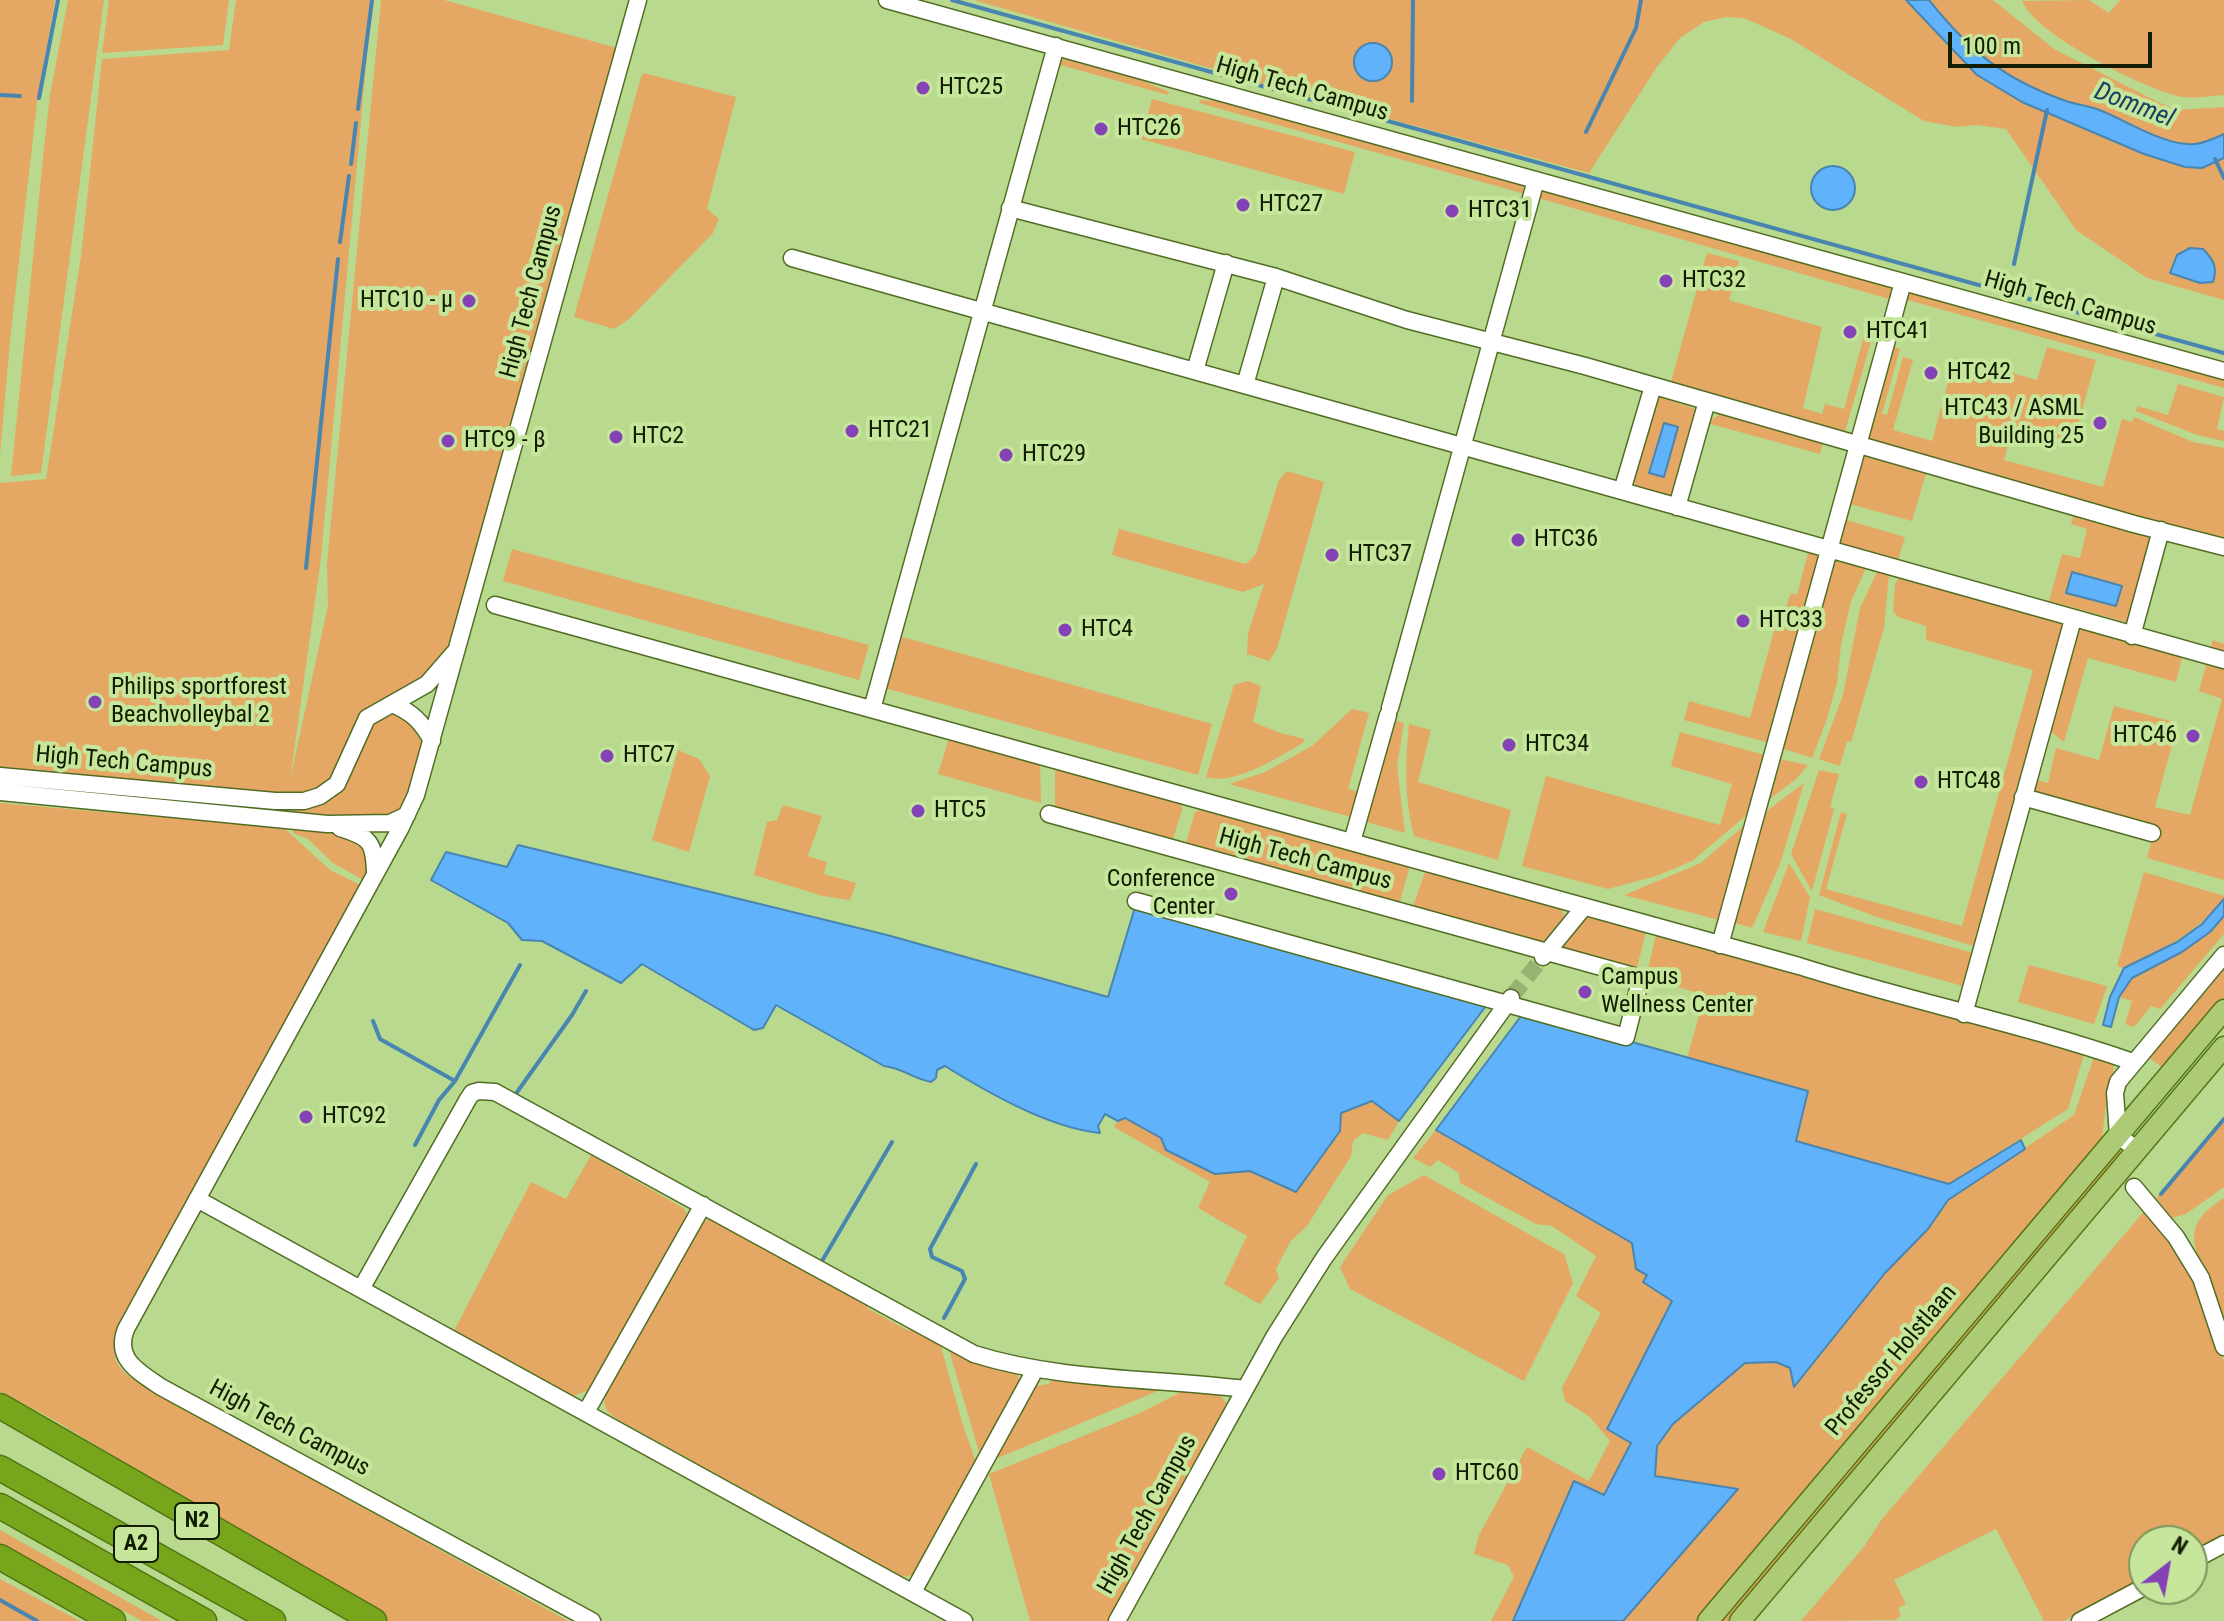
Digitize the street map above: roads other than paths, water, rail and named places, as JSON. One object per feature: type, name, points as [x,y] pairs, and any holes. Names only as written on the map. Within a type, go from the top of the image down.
[{"type":"highway","name":"N2","points":[[0,1395],[48,1424],[55,1436]]},
{"type":"highway","name":"N2","points":[[0,1406],[374,1621]]},
{"type":"highway","name":"A2","points":[[0,1468],[273,1621]]},
{"type":"highway","name":"A2","points":[[0,1506],[204,1621]]},
{"type":"highway","points":[[0,1557],[113,1621]]},
{"type":"highway","points":[[0,1571],[79,1602]]},
{"type":"main road","name":"Professor Holstlaan","points":[[1708,1621],[2224,1010]]},
{"type":"main road","points":[[1740,1621],[2224,1047]]},
{"type":"street","name":"High Tech Campus","points":[[0,776],[304,801],[320,796],[337,784],[367,718],[427,684],[458,649],[485,602],[638,0]]},
{"type":"street","name":"High Tech Campus","points":[[887,0],[2224,371]]},
{"type":"street","points":[[872,709],[1056,46]]},
{"type":"street","name":"High Tech Campus","points":[[1352,842],[1536,180]]},
{"type":"street","points":[[1010,208],[1226,263],[1491,344],[1653,386],[2224,547]]},
{"type":"street","points":[[792,258],[2224,660]]},
{"type":"street","points":[[1195,371],[1226,263]]},
{"type":"street","points":[[1245,385],[1276,277]]},
{"type":"street","points":[[1720,945],[1903,282]]},
{"type":"street","points":[[1622,491],[1653,386]]},
{"type":"street","points":[[1677,507],[1707,401]]},
{"type":"street","points":[[2132,636],[2161,530]]},
{"type":"street","name":"High Tech Campus","points":[[485,602],[2133,1062]]},
{"type":"street","points":[[1964,1014],[2073,619]]},
{"type":"street","name":"High Tech Campus","points":[[458,649],[416,795],[407,815],[197,1199],[121,1346],[132,1368],[161,1387],[592,1621]]},
{"type":"street","points":[[392,704],[424,725],[432,741]]},
{"type":"street","name":"High Tech Campus","points":[[0,792],[327,824],[390,823],[407,815]]},
{"type":"street","points":[[2023,797],[2152,833]]},
{"type":"street","name":"High Tech Campus","points":[[1049,814],[1545,954],[1641,978],[1626,1037],[1510,1000],[1136,901]]},
{"type":"street","points":[[327,824],[366,838],[374,850],[375,872]]},
{"type":"street","points":[[1545,954],[1584,907]]},
{"type":"street","points":[[2138,1150],[2118,1136],[2115,1093],[2118,1082],[2224,955]]},
{"type":"street","name":"High Tech Campus","points":[[1117,1621],[1244,1389],[1332,1246],[1510,1000]]},
{"type":"street","points":[[361,1289],[472,1093],[495,1092],[974,1354],[1035,1370],[1244,1389]]},
{"type":"street","points":[[2134,1187],[2176,1237],[2201,1278],[2224,1347]]},
{"type":"street","points":[[197,1199],[964,1621]]},
{"type":"street","points":[[586,1412],[703,1205]]},
{"type":"street","points":[[913,1592],[1035,1370]]},
{"type":"street","points":[[2080,1621],[2128,1596]]},
{"type":"water","points":[[1906,0],[1929,0],[1974,49],[2024,83],[2066,101],[2102,111],[2172,142],[2195,144],[2224,134],[2224,158],[2202,168],[2185,167],[2144,154],[2022,102],[1977,75]]},
{"type":"water","points":[[1373,43],[1386,49],[1392,62],[1386,75],[1373,81],[1360,75],[1354,62],[1360,49]]},
{"type":"water","points":[[1833,166],[1848,173],[1855,188],[1848,203],[1833,210],[1818,203],[1811,188],[1818,173]]},
{"type":"water","points":[[2190,248],[2203,249],[2209,256],[2215,268],[2213,282],[2200,283],[2170,273],[2177,255]]},
{"type":"water","points":[[1664,423],[1678,427],[1664,477],[1649,473]]},
{"type":"water","points":[[2072,572],[2122,586],[2116,606],[2066,593]]},
{"type":"water","points":[[518,845],[887,935],[1108,997],[1136,904],[1489,1002],[1399,1121],[1372,1101],[1341,1113],[1340,1131],[1296,1192],[1250,1171],[1215,1174],[1166,1150],[1161,1138],[1125,1118],[1118,1121],[1105,1114],[1098,1126],[1100,1133],[1080,1130],[1019,1107],[945,1066],[937,1070],[936,1078],[931,1082],[919,1079],[884,1066],[776,1005],[763,1028],[754,1030],[642,964],[621,983],[542,941],[522,940],[508,923],[431,880],[446,852],[507,867]]},
{"type":"water","points":[[2224,899],[2224,916],[2210,932],[2182,952],[2132,978],[2119,997],[2111,1027],[2103,1025],[2110,997],[2124,968],[2177,942],[2202,924]]},
{"type":"water","points":[[1524,1012],[1808,1091],[1796,1141],[1949,1184],[2021,1140],[2025,1149],[1948,1200],[1928,1229],[1885,1273],[1794,1387],[1790,1368],[1776,1362],[1745,1363],[1673,1424],[1657,1446],[1655,1476],[1738,1489],[1623,1621],[1513,1621],[1574,1481],[1604,1495],[1631,1443],[1607,1429],[1672,1301],[1643,1282],[1647,1275],[1636,1269],[1632,1243],[1436,1130]]},
{"type":"waterway","points":[[39,98],[58,0]]},
{"type":"waterway","points":[[358,109],[372,0]]},
{"type":"waterway","points":[[952,0],[2224,353]]},
{"type":"waterway","points":[[1412,101],[1413,0]]},
{"type":"waterway","points":[[1586,132],[1636,28],[1641,0]]},
{"type":"waterway","points":[[0,95],[20,96]]},
{"type":"waterway","points":[[2014,264],[2047,110]]},
{"type":"waterway","points":[[351,164],[356,123]]},
{"type":"waterway","points":[[2215,159],[2224,178]]},
{"type":"waterway","points":[[340,242],[349,176]]},
{"type":"waterway","points":[[306,568],[338,259]]},
{"type":"waterway","points":[[415,1145],[520,965]]},
{"type":"waterway","points":[[515,1095],[586,991]]},
{"type":"waterway","points":[[373,1021],[380,1039],[455,1081]]},
{"type":"waterway","points":[[2161,1194],[2224,1119]]},
{"type":"waterway","points":[[822,1261],[892,1142]]},
{"type":"waterway","points":[[944,1318],[965,1279],[962,1271],[932,1257],[930,1249],[976,1164]]},
{"type":"waterway","points":[[0,1600],[37,1621]]},
{"type":"tunnel","points":[[1512,996],[1543,957]]},
{"type":"place","name":"HTC25","points":[[923,88]]},
{"type":"place","name":"HTC26","points":[[1101,129]]},
{"type":"place","name":"HTC27","points":[[1243,205]]},
{"type":"place","name":"HTC31","points":[[1452,211]]},
{"type":"place","name":"HTC32","points":[[1666,281]]},
{"type":"place","name":"HTC10 - μ","points":[[469,301]]},
{"type":"place","name":"HTC41","points":[[1850,332]]},
{"type":"place","name":"HTC42","points":[[1931,373]]},
{"type":"place","name":"HTC43 / ASML Building 25","points":[[2100,423]]},
{"type":"place","name":"HTC21","points":[[852,431]]},
{"type":"place","name":"HTC2","points":[[616,437]]},
{"type":"place","name":"HTC9 - β","points":[[448,441]]},
{"type":"place","name":"HTC29","points":[[1006,455]]},
{"type":"place","name":"HTC36","points":[[1518,540]]},
{"type":"place","name":"HTC37","points":[[1332,555]]},
{"type":"place","name":"HTC33","points":[[1743,621]]},
{"type":"place","name":"HTC4","points":[[1065,630]]},
{"type":"place","name":"Philips sportforest Beachvolleybal 2","points":[[95,702]]},
{"type":"place","name":"HTC46","points":[[2193,736]]},
{"type":"place","name":"HTC34","points":[[1509,745]]},
{"type":"place","name":"HTC7","points":[[607,756]]},
{"type":"place","name":"HTC48","points":[[1921,782]]},
{"type":"place","name":"HTC5","points":[[918,811]]},
{"type":"place","name":"Conference Center","points":[[1231,894]]},
{"type":"place","name":"Campus Wellness Center","points":[[1585,992]]},
{"type":"place","name":"HTC92","points":[[306,1117]]},
{"type":"place","name":"HTC60","points":[[1439,1474]]},
{"type":"water label","name":"Dommel","points":[[2134,106]]}]
